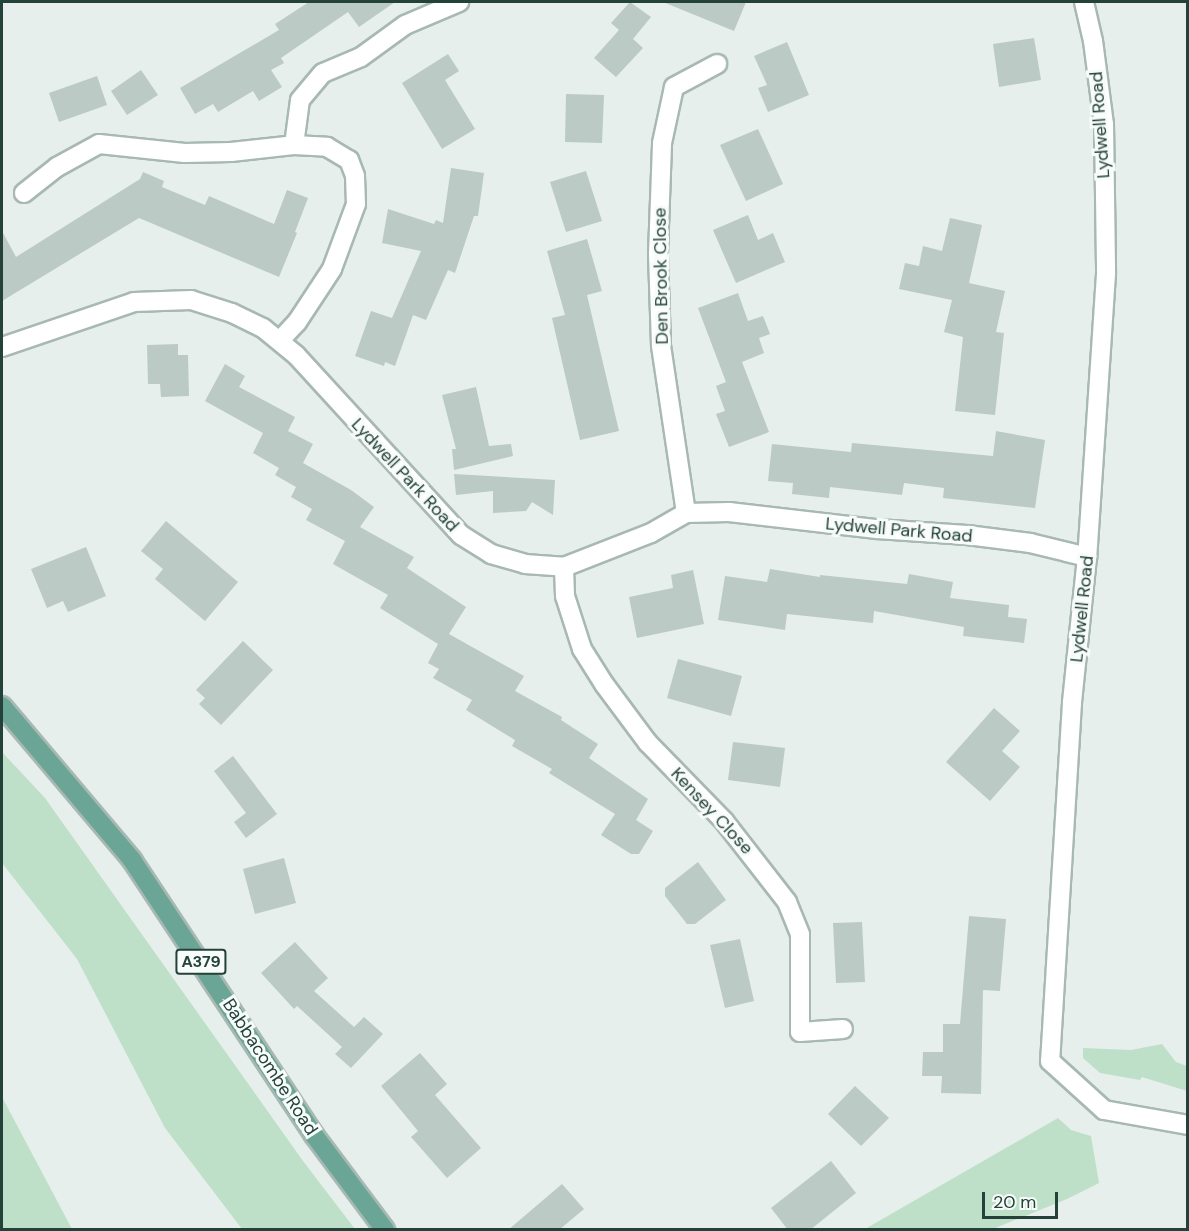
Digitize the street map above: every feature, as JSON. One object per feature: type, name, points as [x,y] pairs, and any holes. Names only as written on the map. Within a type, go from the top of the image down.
[{"type":"main road","name":"Babbacombe Road","points":[[2,706],[132,860],[314,1135],[385,1230]]},
{"type":"street","points":[[294,144],[300,100],[323,73],[361,57],[405,25],[459,2]]},
{"type":"street","name":"Lydwell Road","points":[[1084,2],[1093,41],[1104,124],[1106,274],[1087,557],[1072,703],[1050,1061],[1104,1110],[1188,1125]]},
{"type":"street","name":"Den Brook Close","points":[[686,513],[661,345],[658,254],[662,143],[674,87],[717,64]]},
{"type":"street","points":[[24,193],[57,168],[99,144],[185,153],[231,152],[294,144],[327,147],[349,160],[355,176],[356,204],[332,268],[297,322],[280,340]]},
{"type":"street","name":"Lydwell Park Road","points":[[2,347],[134,302],[191,300],[232,313],[263,328],[280,340],[461,535],[491,554],[525,564],[564,567],[651,533],[686,513],[729,512],[1030,543],[1087,557]]},
{"type":"street","name":"Kensey Close","points":[[564,567],[566,596],[582,649],[604,684],[648,743],[724,822],[787,902],[800,935],[800,1032],[843,1029]]},
{"type":"green space","points":[[2,752],[45,798],[303,1161],[355,1229],[242,1229],[165,1128],[77,959],[2,863]]},
{"type":"green space","points":[[1162,1044],[1176,1062],[1187,1066],[1187,1091],[1142,1077],[1140,1080],[1100,1073],[1083,1058],[1083,1048],[1131,1050]]},
{"type":"green space","points":[[2,1097],[72,1229],[2,1229]]},
{"type":"green space","points":[[1058,1118],[1071,1130],[1091,1136],[1099,1183],[1067,1199],[993,1229],[865,1229]]},
{"type":"building","points":[[309,2],[395,2],[359,27],[348,12],[281,58],[284,63],[271,70],[282,87],[259,101],[253,91],[218,112],[213,104],[195,114],[180,88],[279,30],[275,24]]},
{"type":"building","points":[[630,2],[651,17],[633,39],[643,48],[616,77],[594,58],[619,30],[611,23]]},
{"type":"building","points":[[663,2],[746,2],[734,31]]},
{"type":"building","points":[[1034,38],[1041,80],[999,87],[993,44]]},
{"type":"building","points":[[787,42],[809,95],[768,112],[758,88],[767,85],[754,56]]},
{"type":"building","points":[[448,54],[459,71],[445,80],[475,129],[442,149],[402,83]]},
{"type":"building","points":[[141,70],[158,95],[127,115],[111,91]]},
{"type":"building","points":[[97,76],[107,105],[59,122],[49,93]]},
{"type":"building","points":[[566,94],[604,95],[602,143],[565,142]]},
{"type":"building","points":[[758,129],[783,184],[746,201],[720,145]]},
{"type":"building","points":[[451,168],[484,173],[478,216],[474,216],[455,273],[448,270],[426,320],[413,315],[395,366],[385,362],[384,366],[355,356],[371,311],[392,318],[421,251],[382,243],[388,209],[434,224],[436,220],[443,223]]},
{"type":"building","points":[[586,171],[602,221],[566,232],[550,182]]},
{"type":"building","points":[[143,172],[164,181],[162,187],[205,205],[209,196],[274,224],[287,190],[308,198],[279,277],[139,218],[2,301],[2,231],[16,257],[140,179]]},
{"type":"building","points":[[748,215],[758,240],[773,233],[785,262],[736,283],[713,230]]},
{"type":"building","points":[[950,218],[982,225],[969,283],[1005,291],[996,332],[1004,333],[995,415],[955,411],[963,337],[944,332],[952,300],[899,289],[905,263],[919,266],[923,246],[942,251]]},
{"type":"building","points":[[587,239],[602,291],[587,295],[619,431],[580,440],[552,318],[565,315],[547,251]]},
{"type":"building","points":[[738,293],[748,321],[763,316],[770,334],[759,338],[764,353],[742,362],[769,432],[729,447],[716,414],[725,411],[716,386],[726,382],[698,308]]},
{"type":"building","points":[[178,344],[178,355],[188,355],[189,396],[161,397],[160,384],[148,384],[147,345]]},
{"type":"building","points":[[225,364],[245,376],[239,387],[295,417],[288,431],[313,444],[303,463],[351,490],[374,507],[360,527],[414,557],[407,568],[466,607],[449,634],[524,676],[515,691],[562,717],[561,720],[598,744],[589,758],[648,799],[636,820],[653,831],[639,854],[631,854],[601,835],[615,814],[549,773],[552,769],[512,746],[515,740],[466,710],[472,700],[433,678],[439,669],[428,663],[438,644],[380,608],[388,595],[333,564],[345,541],[306,520],[312,509],[291,497],[296,487],[275,475],[279,468],[253,453],[263,433],[205,401]]},
{"type":"building","points":[[476,387],[489,446],[511,444],[513,456],[454,470],[452,449],[456,449],[442,395]]},
{"type":"building","points":[[996,431],[1045,440],[1035,508],[943,498],[944,488],[904,483],[902,495],[830,487],[829,498],[792,494],[793,483],[768,481],[772,444],[851,452],[852,443],[993,456]]},
{"type":"building","points":[[454,474],[555,480],[553,515],[532,502],[526,511],[493,513],[493,491],[456,495]]},
{"type":"building","points":[[166,521],[238,582],[205,621],[155,579],[163,569],[141,551]]},
{"type":"building","points":[[86,547],[106,596],[68,612],[63,601],[47,608],[31,569]]},
{"type":"building","points":[[770,569],[820,577],[820,575],[907,584],[909,574],[953,582],[950,598],[1009,605],[1008,617],[1027,619],[1024,643],[963,636],[964,627],[874,611],[873,623],[787,614],[785,630],[718,620],[725,576],[767,582]]},
{"type":"building","points":[[693,570],[704,624],[637,638],[629,597],[673,588],[671,575]]},
{"type":"building","points":[[243,641],[273,670],[221,725],[199,704],[205,698],[196,690]]},
{"type":"building","points":[[678,659],[742,676],[731,716],[667,698]]},
{"type":"building","points":[[994,708],[1020,731],[1002,751],[1020,767],[990,801],[946,762]]},
{"type":"building","points":[[733,742],[785,748],[780,787],[728,780]]},
{"type":"building","points":[[233,756],[277,814],[246,838],[234,822],[246,813],[214,771]]},
{"type":"building","points":[[284,858],[296,903],[255,914],[243,869]]},
{"type":"building","points":[[698,862],[726,900],[695,924],[687,924],[665,896],[665,888]]},
{"type":"building","points":[[969,916],[1006,919],[1000,991],[983,990],[981,1094],[941,1093],[942,1076],[922,1076],[923,1052],[943,1052],[943,1024],[960,1024]]},
{"type":"building","points":[[862,922],[865,982],[836,983],[833,923]]},
{"type":"building","points":[[740,939],[754,1001],[725,1008],[710,945]]},
{"type":"building","points":[[295,942],[328,978],[314,991],[354,1027],[364,1017],[383,1034],[351,1068],[335,1054],[342,1047],[297,1006],[294,1009],[261,973]]},
{"type":"building","points":[[420,1053],[447,1084],[435,1095],[481,1148],[447,1178],[411,1137],[418,1131],[381,1086]]},
{"type":"building","points":[[855,1086],[889,1118],[861,1146],[828,1114]]},
{"type":"building","points":[[831,1161],[856,1193],[810,1230],[788,1230],[771,1208]]},
{"type":"building","points":[[562,1184],[584,1209],[559,1230],[508,1230]]}]
